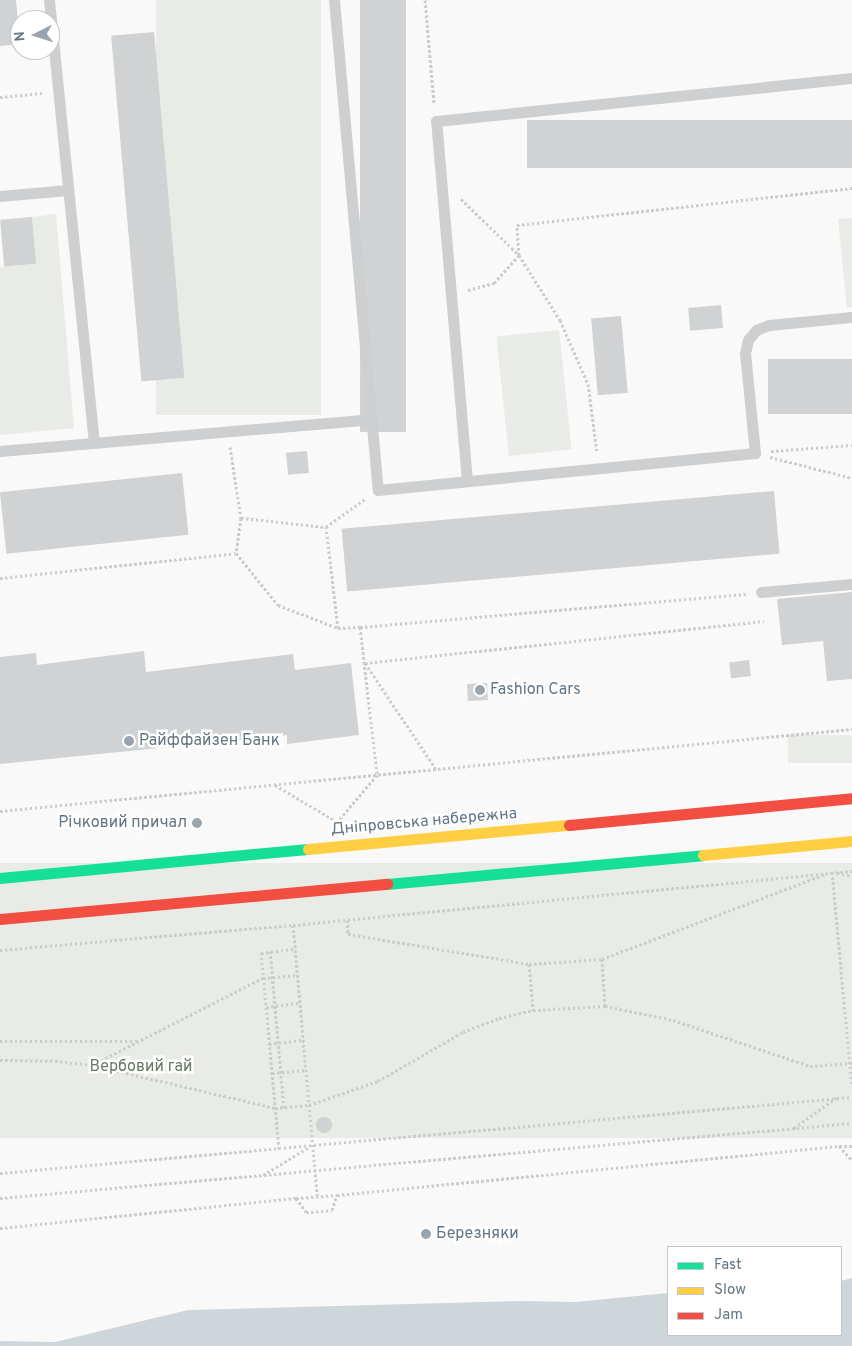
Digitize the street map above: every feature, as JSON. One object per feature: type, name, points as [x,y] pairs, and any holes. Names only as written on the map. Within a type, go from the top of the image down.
[{"type":"main road","name":"Дніпровська набережна","points":[[0,878],[852,798]]},
{"type":"main road","points":[[0,919],[852,841]]},
{"type":"lane","points":[[49,0],[94,443]]},
{"type":"lane","points":[[334,0],[378,490],[755,453],[745,353],[748,340],[756,330],[769,325],[852,317]]},
{"type":"lane","points":[[467,481],[436,122],[852,78]]},
{"type":"lane","points":[[0,196],[68,190]]},
{"type":"lane","points":[[0,452],[372,419]]},
{"type":"lane","points":[[761,592],[852,584]]},
{"type":"path","points":[[425,0],[436,122]]},
{"type":"path","points":[[0,97],[58,91]]},
{"type":"path","points":[[441,180],[519,255],[560,320],[588,384],[599,468]]},
{"type":"path","points":[[451,294],[494,283],[519,255],[517,225],[852,188]]},
{"type":"path","points":[[227,432],[241,518],[236,553],[278,605],[338,628],[761,592]]},
{"type":"path","points":[[755,453],[852,445]]},
{"type":"path","points":[[755,453],[852,478]]},
{"type":"path","points":[[241,518],[326,527],[378,490]]},
{"type":"path","points":[[326,527],[338,628]]},
{"type":"path","points":[[0,578],[236,553]]},
{"type":"path","points":[[365,663],[764,621]]},
{"type":"path","points":[[275,785],[337,822],[377,775],[360,627]]},
{"type":"path","points":[[365,663],[436,769]]},
{"type":"path","points":[[0,811],[852,730]]},
{"type":"path","points":[[0,950],[346,920],[852,871]]},
{"type":"path","points":[[832,872],[852,1086]]},
{"type":"path","points":[[346,920],[348,934],[529,964],[602,959],[832,872],[852,876]]},
{"type":"path","points":[[292,925],[317,1196]]},
{"type":"path","points":[[279,1149],[261,953],[295,950]]},
{"type":"path","points":[[270,951],[284,1107]]},
{"type":"path","points":[[602,959],[605,1006]]},
{"type":"path","points":[[529,964],[533,1010]]},
{"type":"path","points":[[92,1065],[137,1040],[263,978],[297,975]]},
{"type":"path","points":[[266,1007],[300,1003]]},
{"type":"path","points":[[0,1060],[55,1061],[92,1065],[275,1108],[309,1105],[378,1081],[463,1032],[533,1010],[605,1006],[673,1020],[810,1066],[851,1063]]},
{"type":"path","points":[[0,1041],[137,1040]]},
{"type":"path","points":[[270,1044],[303,1040]]},
{"type":"path","points":[[272,1073],[306,1070]]},
{"type":"path","points":[[0,1173],[852,1097]]},
{"type":"path","points":[[793,1128],[836,1098]]},
{"type":"path","points":[[0,1198],[852,1123]]},
{"type":"path","points":[[262,1175],[312,1145]]},
{"type":"path","points":[[839,1146],[852,1160]]},
{"type":"path","points":[[0,1228],[296,1198],[852,1146]]},
{"type":"path","points":[[296,1198],[306,1212],[332,1210],[337,1195]]},
{"type":"green space","points":[[156,0],[321,0],[321,415],[156,415]]},
{"type":"green space","points":[[56,214],[74,428],[0,435],[0,267],[36,264],[32,217]]},
{"type":"green space","points":[[852,218],[852,307],[847,308],[838,219]]},
{"type":"green space","points":[[559,330],[572,449],[509,456],[496,337]]},
{"type":"green space","points":[[788,735],[852,735],[852,763],[788,763]]},
{"type":"green space","name":"Вербовий гай","points":[[0,863],[852,863],[852,1138],[0,1138]]},
{"type":"shaded area","points":[[852,1278],[852,1346],[0,1346],[0,1341],[55,1342],[188,1310],[521,1301],[575,1302],[667,1293],[667,1336],[842,1336],[842,1281]]},
{"type":"building","points":[[0,0],[16,0],[17,10],[10,10],[10,45],[0,46]]},
{"type":"building","points":[[360,0],[406,0],[406,432],[360,432]]},
{"type":"building","points":[[154,32],[184,378],[141,381],[111,36]]},
{"type":"building","points":[[527,120],[852,120],[852,168],[527,168]]},
{"type":"building","points":[[32,217],[36,264],[4,267],[0,220]]},
{"type":"building","points":[[721,305],[723,328],[690,331],[688,308]]},
{"type":"building","points":[[621,316],[628,393],[598,395],[591,319]]},
{"type":"building","points":[[768,359],[852,359],[852,414],[768,414]]},
{"type":"building","points":[[307,451],[309,473],[288,475],[286,453]]},
{"type":"building","points":[[182,473],[188,535],[6,554],[0,492]]},
{"type":"building","points":[[774,491],[779,554],[347,592],[342,529]]},
{"type":"building","points":[[852,592],[852,679],[827,681],[823,641],[782,645],[777,599]]},
{"type":"building","points":[[144,651],[146,672],[293,654],[295,670],[351,663],[359,735],[287,744],[287,735],[0,764],[0,657],[36,653],[37,665]]},
{"type":"building","points":[[749,660],[751,676],[731,678],[729,662]]},
{"type":"building","points":[[487,683],[488,700],[468,701],[467,684]]},
{"type":"building","points":[[324,1117],[330,1119],[332,1125],[330,1131],[324,1133],[318,1131],[316,1125],[318,1119]]},
{"type":"traffic: fast","points":[[0,878],[308,849]]},
{"type":"traffic: fast","points":[[387,884],[703,855]]},
{"type":"traffic: slow","points":[[308,849],[569,825]]},
{"type":"traffic: slow","points":[[703,855],[852,841]]},
{"type":"traffic: jam","points":[[569,825],[852,798]]},
{"type":"traffic: jam","points":[[0,919],[387,884]]},
{"type":"place","name":"Fashion Cars","points":[[480,690]]},
{"type":"place","name":"Райффайзен Банк","points":[[129,741]]},
{"type":"place","name":"Річковий причал","points":[[197,823]]},
{"type":"place","name":"Березняки","points":[[426,1234]]}]
